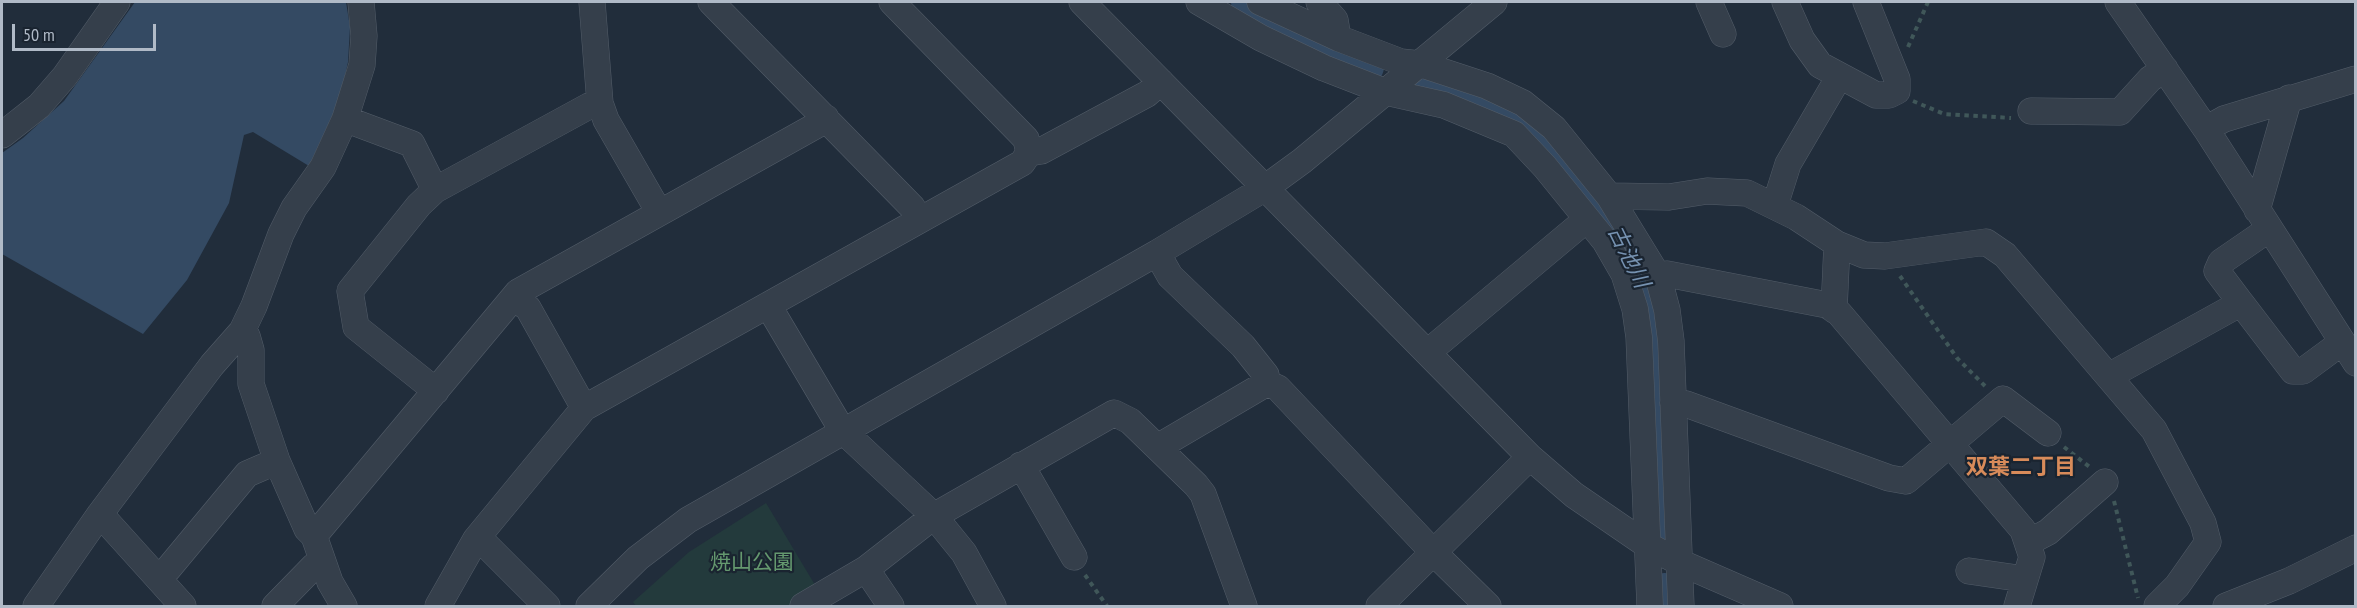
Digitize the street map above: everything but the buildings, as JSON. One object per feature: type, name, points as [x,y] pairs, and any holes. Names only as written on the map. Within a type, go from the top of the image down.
[{"type":"street","points":[[2,135],[39,106],[65,76],[117,2]]},
{"type":"street","points":[[36,606],[100,514],[212,365],[242,331],[294,208],[323,167],[345,119],[362,65],[364,36],[361,2]]},
{"type":"street","points":[[592,2],[600,103],[606,120],[658,212]]},
{"type":"street","points":[[711,2],[912,207],[919,218]]},
{"type":"street","points":[[892,2],[1026,139],[1029,153]]},
{"type":"street","points":[[1082,2],[1530,457],[1574,495],[1647,545],[1679,562],[1780,606]]},
{"type":"street","points":[[1199,2],[1261,38],[1324,68],[1386,92],[1444,105],[1514,134],[1545,167],[1605,241],[1624,274],[1659,390],[1682,606]]},
{"type":"street","points":[[1260,2],[1338,38],[1401,62],[1420,64],[1487,86],[1523,103],[1554,128],[1609,196],[1658,276],[1667,310],[1647,545],[1650,606]]},
{"type":"street","points":[[1319,2],[1335,20],[1338,38]]},
{"type":"street","points":[[590,606],[638,558],[688,520],[842,430],[1157,253],[1265,188],[1494,2]]},
{"type":"street","points":[[1709,2],[1723,34]]},
{"type":"street","points":[[1785,2],[1802,40],[1820,65],[1876,95],[1889,95],[1898,91],[1897,79],[1866,2]]},
{"type":"street","points":[[2118,2],[2206,129],[2263,219],[2352,357],[2303,371],[2294,370],[2217,271],[2221,262],[2263,219],[2289,99]]},
{"type":"street","points":[[2031,111],[2120,112],[2150,79],[2165,69]]},
{"type":"street","points":[[2206,129],[2224,119],[2355,79]]},
{"type":"street","points":[[438,606],[476,539],[584,408],[919,218],[1022,163],[1029,153],[1041,151],[1147,93],[1161,82]]},
{"type":"street","points":[[1775,205],[1788,164],[1816,120],[1836,82]]},
{"type":"street","points":[[436,391],[357,327],[350,291],[419,204],[435,190],[590,106],[600,103]]},
{"type":"street","points":[[314,536],[518,292],[826,118]]},
{"type":"street","points":[[345,119],[412,144],[435,190]]},
{"type":"street","points":[[1609,196],[1670,197],[1707,191],[1747,193],[1775,205],[1837,244],[1864,255],[1885,256],[1986,242],[2005,255],[2154,430],[2203,523],[2208,542],[2177,586],[2157,606]]},
{"type":"street","points":[[1428,352],[1587,219]]},
{"type":"street","points":[[1834,310],[1837,244]]},
{"type":"street","points":[[1157,253],[1170,276],[1243,346],[1266,375],[1267,383]]},
{"type":"street","points":[[1658,276],[1678,276],[1827,305],[1834,310],[2023,530],[2029,542],[2032,557],[2017,606]]},
{"type":"street","points":[[514,297],[528,308],[584,408]]},
{"type":"street","points":[[2109,376],[2241,303]]},
{"type":"street","points":[[768,305],[842,430],[934,516],[964,553],[993,606]]},
{"type":"street","points":[[242,331],[247,336],[251,350],[251,384],[277,461],[307,529],[314,536],[339,604]]},
{"type":"street","points":[[1158,447],[1267,383]]},
{"type":"street","points":[[1267,383],[1278,388],[1434,553],[1488,606]]},
{"type":"street","points":[[1659,390],[1686,404],[1889,478],[1906,481],[2002,399],[2048,433]]},
{"type":"street","points":[[803,606],[866,569],[934,516],[1114,413],[1130,421],[1203,494],[1244,606]]},
{"type":"street","points":[[1379,606],[1530,457]]},
{"type":"street","points":[[168,569],[247,474],[277,461]]},
{"type":"street","points":[[1021,465],[1074,557]]},
{"type":"street","points":[[2029,542],[2048,532],[2105,482]]},
{"type":"street","points":[[100,514],[183,606]]},
{"type":"street","points":[[476,539],[486,545],[547,606]]},
{"type":"street","points":[[2226,606],[2289,581],[2355,548]]},
{"type":"street","points":[[275,606],[314,566],[322,562]]},
{"type":"street","points":[[866,569],[891,606]]},
{"type":"street","points":[[1969,571],[2024,579]]},
{"type":"path","points":[[1906,56],[1928,2]]},
{"type":"path","points":[[1898,91],[1944,114],[2023,119],[2031,111]]},
{"type":"path","points":[[1885,256],[1957,358],[1975,378],[2002,399]]},
{"type":"path","points":[[1074,557],[1107,606]]},
{"type":"green space","name":"焼山公園","points":[[766,503],[818,590],[791,606],[636,606],[633,602],[689,552]]},
{"type":"water","points":[[135,2],[346,2],[350,27],[348,62],[340,99],[309,166],[253,132],[244,135],[229,203],[187,280],[143,334],[2,254],[2,153],[23,138],[64,101]]},
{"type":"waterway","name":"古池川","points":[[1248,2],[1367,67]]},
{"type":"waterway","name":"古池川","points":[[1429,88],[1486,103],[1554,148],[1607,213],[1639,272],[1652,314],[1662,525]]},
{"type":"waterway","name":"古池川","points":[[1665,590],[1666,606]]},
{"type":"district","name":"双葉二丁目","points":[[2021,468]]}]
